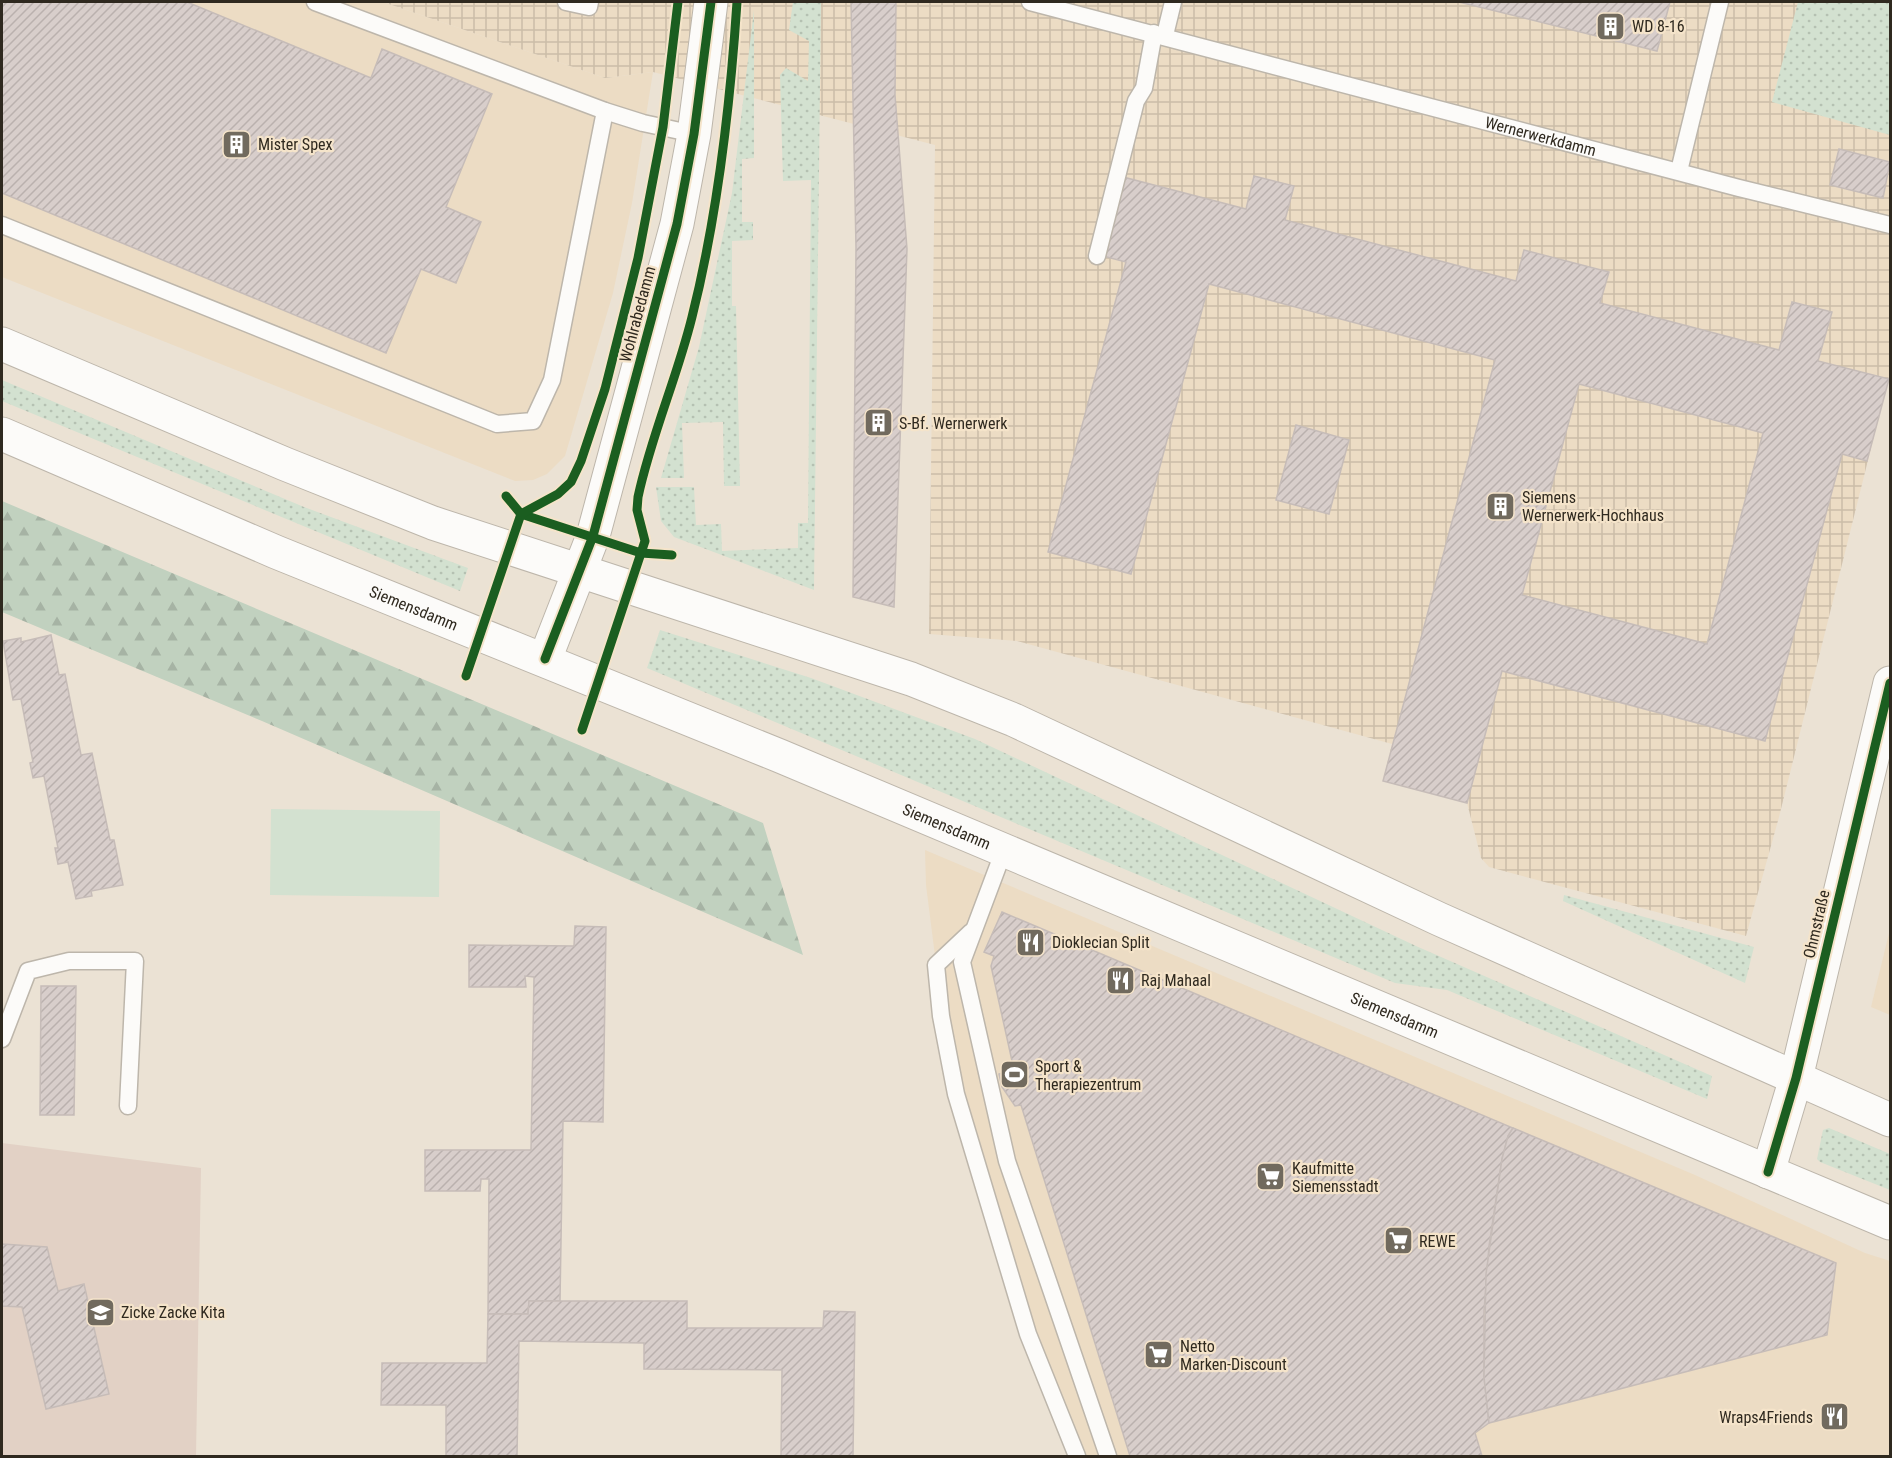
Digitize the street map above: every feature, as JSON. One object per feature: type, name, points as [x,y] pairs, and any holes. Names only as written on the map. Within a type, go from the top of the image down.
[{"type":"main road","name":"Wohlrabedamm","points":[[545,659],[593,536],[677,224],[694,134],[711,2]]},
{"type":"main road","points":[[2,344],[368,498],[580,572],[911,679],[1014,720],[1439,919],[1890,1120]]},
{"type":"main road","name":"Siemensdamm","points":[[2,434],[276,552],[545,659],[1890,1223]]},
{"type":"main road","name":"Ohmstraße","points":[[1768,1172],[1796,1078],[1890,683]]},
{"type":"lane","points":[[315,2],[605,111],[643,123],[694,134]]},
{"type":"lane","points":[[566,2],[589,7],[590,2]]},
{"type":"lane","name":"Wernerwerkdamm","points":[[1030,2],[1890,225]]},
{"type":"lane","points":[[1097,256],[1136,101],[1144,88],[1159,34],[1173,2]]},
{"type":"lane","points":[[1679,171],[1720,2]]},
{"type":"lane","points":[[2,225],[497,424],[533,421],[552,380],[605,111]]},
{"type":"lane","points":[[1004,850],[962,962],[1007,1161],[1108,1456]]},
{"type":"lane","points":[[974,930],[936,964],[941,1016],[956,1094],[1029,1335],[1077,1456]]},
{"type":"lane","points":[[2,1039],[28,971],[69,961],[135,961],[128,1106]]},
{"type":"shaded area","points":[[2,2],[383,2],[605,78],[653,72],[632,203],[613,293],[565,456],[547,474],[533,480],[515,481],[2,277]]},
{"type":"shaded area","points":[[383,2],[1890,2],[1890,372],[1779,817],[1746,936],[1489,867],[1481,858],[1467,803],[1383,781],[1392,744],[1017,641],[929,634],[935,145],[653,72],[605,78]]},
{"type":"shaded area","points":[[925,850],[1695,1175],[1865,1253],[1890,1261],[1890,1456],[1074,1456],[955,1113],[926,885]]},
{"type":"shaded area","points":[[1890,929],[1890,1015],[1871,1007]]},
{"type":"shaded area","name":"Zicke Zacke Kita","points":[[2,1143],[201,1168],[196,1456],[2,1456]]},
{"type":"green space","points":[[793,2],[821,2],[814,590],[674,537],[661,521],[656,487],[694,487],[696,525],[721,524],[722,551],[798,548],[798,523],[808,523],[811,180],[783,181],[780,75],[786,68],[808,81],[809,41],[789,30]]},
{"type":"green space","points":[[1798,2],[1890,2],[1890,135],[1772,102]]},
{"type":"green space","points":[[754,10],[754,158],[742,159],[742,222],[753,222],[753,240],[732,241],[732,306],[736,306],[740,486],[724,486],[723,422],[682,423],[684,478],[661,478],[699,347],[732,193]]},
{"type":"green space","points":[[2,380],[304,507],[468,568],[460,591],[2,401]]},
{"type":"green space","points":[[2,501],[763,823],[803,955],[262,721],[2,612]]},
{"type":"green space","points":[[660,630],[811,678],[975,739],[1416,946],[1712,1076],[1707,1099],[1447,990],[1395,983],[647,668]]},
{"type":"green space","points":[[271,809],[440,811],[439,897],[270,895]]},
{"type":"green space","points":[[1564,895],[1754,947],[1745,983],[1563,901]]},
{"type":"green space","points":[[1829,1128],[1890,1154],[1890,1190],[1817,1159],[1823,1130]]},
{"type":"building","name":"Mister Spex","points":[[2,2],[187,2],[371,78],[382,49],[492,94],[446,207],[481,222],[456,283],[421,269],[386,353],[2,193]]},
{"type":"building","name":"S-Bf. Wernerwerk","points":[[851,2],[896,2],[895,95],[907,249],[894,607],[853,597],[856,248]]},
{"type":"building","name":"WD 8-16","points":[[1459,2],[1670,2],[1657,51]]},
{"type":"building","points":[[1839,149],[1890,162],[1883,198],[1830,185]]},
{"type":"building","name":"Siemens Wernerwerk-Hochhaus","points":[[1254,176],[1294,186],[1285,220],[1516,281],[1524,250],[1609,272],[1600,303],[1779,350],[1792,302],[1832,312],[1818,361],[1889,379],[1867,461],[1842,454],[1765,741],[1502,671],[1467,803],[1383,781],[1495,360],[1209,284],[1131,574],[1048,552],[1126,262],[1103,256],[1123,177],[1246,209]],"holes":[[[1579,384],[1763,433],[1707,644],[1522,595]]]},
{"type":"building","points":[[1296,425],[1349,440],[1329,514],[1276,500]]},
{"type":"building","points":[[51,635],[59,675],[65,674],[81,755],[92,753],[110,840],[114,840],[123,885],[91,891],[92,896],[76,899],[68,862],[58,864],[55,848],[58,848],[44,776],[33,778],[30,763],[33,762],[21,699],[13,700],[3,641],[21,638],[21,642]]},
{"type":"building","name":"Kaufmitte Siemensstadt","points":[[1002,912],[1513,1128],[1508,1136],[1502,1159],[1489,1246],[1484,1311],[1484,1377],[1489,1423],[1475,1433],[1482,1456],[1130,1456],[1021,1105],[1015,1106],[1002,1087],[999,1074],[1014,1070],[991,966],[994,956],[984,952]]},
{"type":"building","points":[[575,926],[606,927],[603,1122],[563,1121],[560,1301],[529,1301],[528,1314],[488,1314],[489,1179],[481,1179],[480,1191],[425,1191],[425,1150],[531,1150],[534,977],[525,976],[526,987],[469,987],[469,945],[574,946]]},
{"type":"building","points":[[41,986],[76,986],[74,1115],[40,1115]]},
{"type":"building","points":[[1513,1128],[1836,1263],[1827,1335],[1489,1423],[1484,1377],[1486,1274],[1502,1159],[1508,1136]]},
{"type":"building","points":[[2,1244],[47,1247],[58,1291],[84,1284],[109,1394],[46,1409],[22,1307],[2,1306]]},
{"type":"building","points":[[529,1301],[687,1301],[687,1328],[823,1328],[824,1311],[855,1312],[853,1456],[781,1456],[782,1370],[644,1369],[644,1343],[519,1341],[517,1456],[446,1456],[446,1405],[381,1405],[382,1363],[487,1363],[488,1314],[528,1314]]},
{"type":"cycle path","points":[[466,676],[521,514],[558,494],[571,482],[581,461],[605,389],[638,258],[663,127],[678,2]]},
{"type":"cycle path","points":[[545,659],[593,536],[677,224],[694,134],[711,2]]},
{"type":"cycle path","points":[[582,730],[645,541],[637,510],[638,497],[643,474],[686,340],[701,278],[722,161],[737,2]]},
{"type":"cycle path","points":[[506,496],[521,514],[641,553],[672,555]]},
{"type":"cycle path","points":[[1768,1172],[1796,1078],[1890,683]]},
{"type":"place","name":"WD 8-16","points":[[1611,26]]},
{"type":"place","name":"Mister Spex","points":[[237,144]]},
{"type":"place","name":"S-Bf. Wernerwerk","points":[[878,423]]},
{"type":"place","name":"Siemens Wernerwerk-Hochhaus","points":[[1501,506]]},
{"type":"place","name":"Dioklecian Split","points":[[1031,942]]},
{"type":"place","name":"Raj Mahaal","points":[[1120,980]]},
{"type":"place","name":"Sport & Therapiezentrum","points":[[1014,1075]]},
{"type":"place","name":"Kaufmitte Siemensstadt","points":[[1271,1177]]},
{"type":"place","name":"REWE","points":[[1398,1241]]},
{"type":"place","name":"Zicke Zacke Kita","points":[[100,1312]]},
{"type":"place","name":"Netto Marken-Discount","points":[[1159,1355]]},
{"type":"place","name":"Wraps4Friends","points":[[1834,1417]]}]
